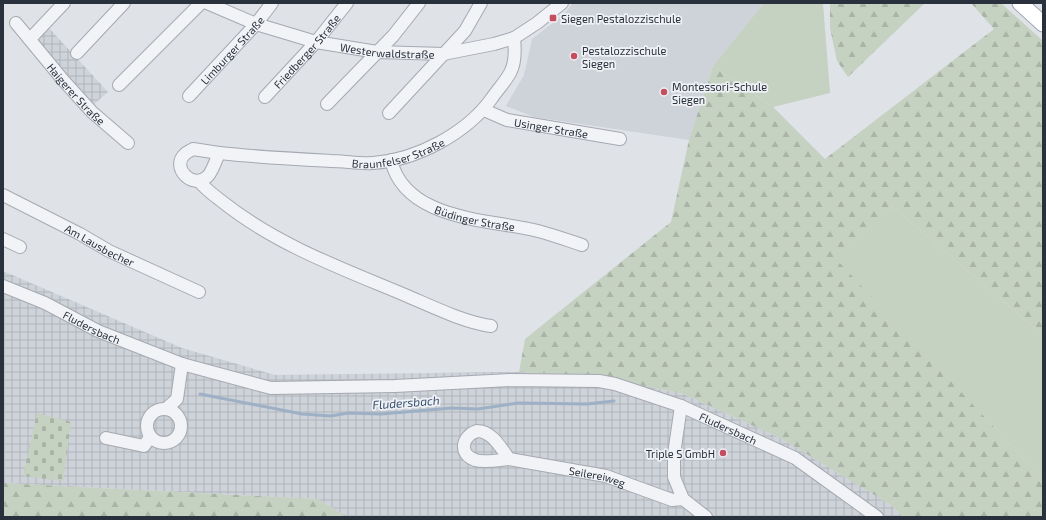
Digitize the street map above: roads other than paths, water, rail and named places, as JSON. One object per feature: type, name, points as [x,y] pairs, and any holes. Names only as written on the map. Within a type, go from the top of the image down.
[{"type":"main road","points":[[1020,3],[1043,24]]},
{"type":"street","points":[[30,39],[64,3]]},
{"type":"street","points":[[77,53],[124,3]]},
{"type":"street","points":[[119,85],[202,3]]},
{"type":"street","name":"Westerwaldstraße","points":[[208,3],[256,24],[316,42],[377,52],[443,54],[494,44],[514,38],[537,23],[562,3]]},
{"type":"street","name":"Limburger Straße","points":[[189,96],[256,24],[272,3]]},
{"type":"street","name":"Friedberger Straße","points":[[265,97],[316,42],[347,3]]},
{"type":"street","points":[[327,104],[393,36],[419,3]]},
{"type":"street","points":[[389,113],[465,31],[482,3]]},
{"type":"street","name":"Haigerer Straße","points":[[16,23],[92,112],[128,143]]},
{"type":"street","name":"Braunfelser Straße","points":[[491,326],[455,316],[342,269],[274,237],[236,212],[204,187],[199,181],[193,181],[183,174],[180,166],[184,155],[193,149],[275,158],[373,163],[411,155],[452,135],[471,122],[484,110],[512,70],[515,51],[514,38]]},
{"type":"street","name":"Usinger Straße","points":[[484,110],[506,120],[620,139]]},
{"type":"street","points":[[199,181],[209,175],[219,153]]},
{"type":"street","name":"Büdinger Straße","points":[[391,160],[393,170],[401,182],[417,198],[435,208],[453,215],[538,231],[582,244]]},
{"type":"street","name":"Am Lausbecher","points":[[3,195],[80,234],[109,252],[199,292]]},
{"type":"street","points":[[3,239],[20,247]]},
{"type":"street","name":"Fludersbach","points":[[3,286],[45,303],[98,331],[182,364],[271,388],[395,386],[511,380],[599,381],[615,384],[681,406],[795,458],[877,517]]},
{"type":"street","points":[[167,408],[175,412],[180,418],[182,427],[180,435],[174,441],[166,444],[157,442],[150,437],[146,427],[149,417],[156,410],[167,408],[178,399],[182,364]]},
{"type":"street","points":[[681,406],[674,454],[674,477],[683,499],[706,517]]},
{"type":"street","points":[[106,438],[144,446],[150,437]]},
{"type":"street","name":"Seilereiweg","points":[[509,459],[606,476],[672,500],[683,499]]},
{"type":"waterway","name":"Fludersbach","points":[[200,394],[302,414],[331,416],[348,413],[381,414],[452,408],[478,409],[518,403],[587,404],[614,401]]},
{"type":"place","name":"Siegen Pestalozzischule","points":[[553,18]]},
{"type":"place","name":"Pestalozzischule Siegen","points":[[574,56]]},
{"type":"place","name":"Montessori-Schule Siegen","points":[[664,92]]},
{"type":"place","name":"Triple S GmbH","points":[[723,453]]}]
